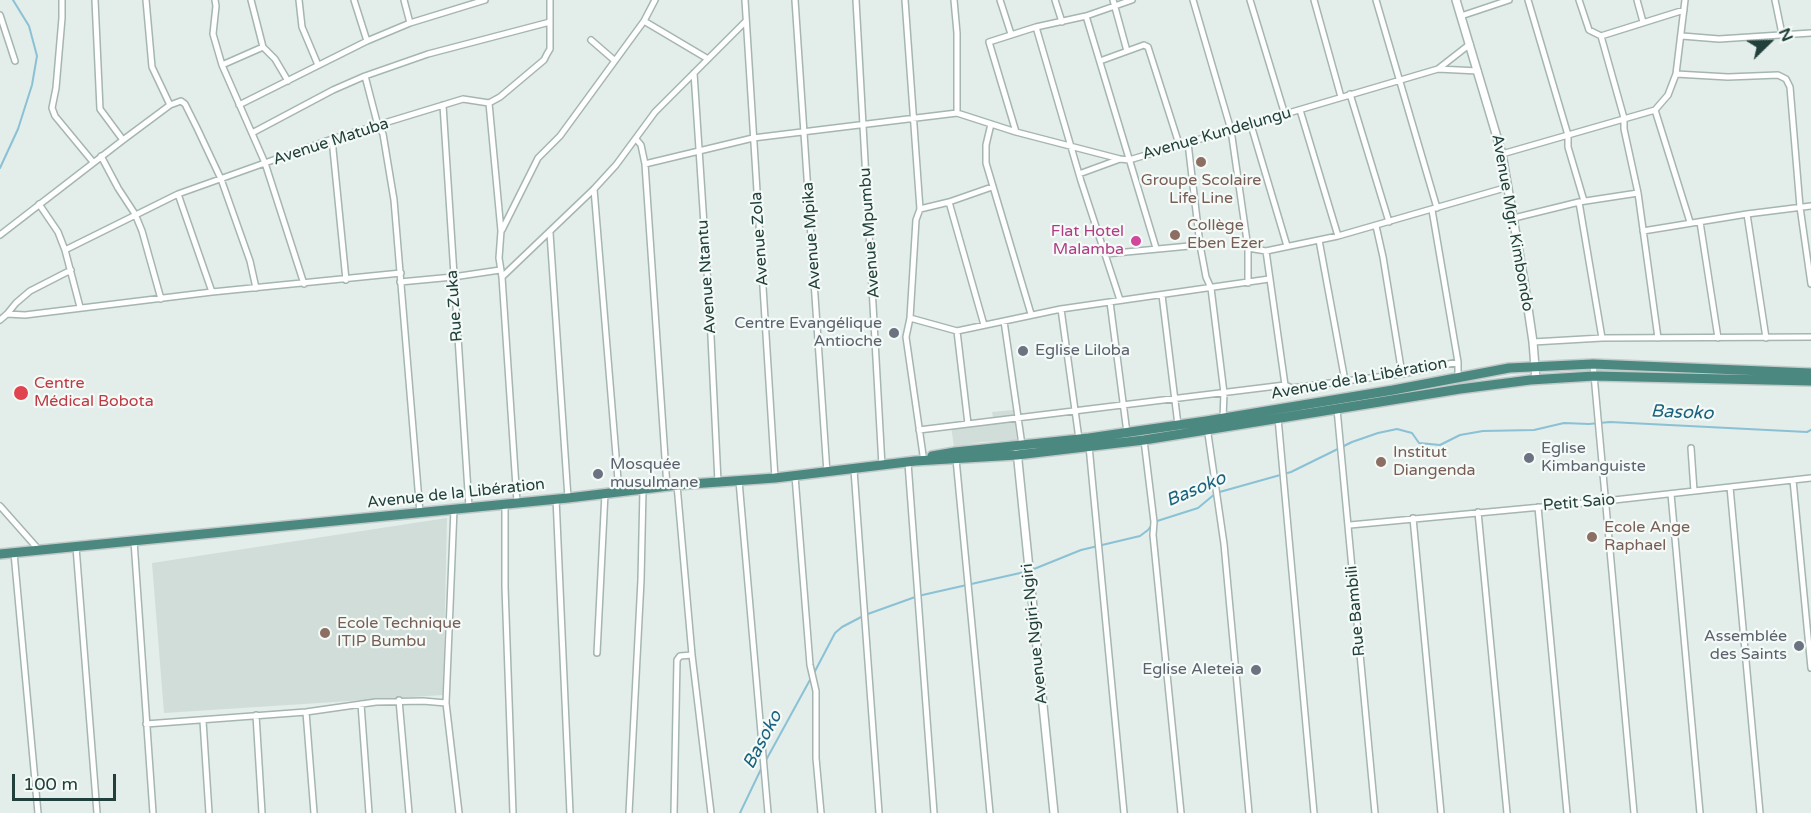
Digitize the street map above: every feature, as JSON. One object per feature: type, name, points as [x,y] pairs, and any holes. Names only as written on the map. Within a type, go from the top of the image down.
[{"type":"highway","name":"Avenue de la Libération","points":[[0,554],[672,486],[827,473],[883,467],[955,452],[1089,447],[1144,440],[1206,425],[1223,418],[1401,389],[1498,370],[1593,364],[1811,373]]},
{"type":"highway","name":"Avenue de la Libération","points":[[917,461],[956,459],[1178,425],[1206,425],[1278,418],[1536,380],[1594,376],[1811,381]]},
{"type":"street","points":[[62,0],[57,78],[52,108],[55,116],[93,162]]},
{"type":"street","points":[[95,0],[100,109],[123,140]]},
{"type":"street","points":[[146,0],[152,67],[170,105]]},
{"type":"street","points":[[214,0],[216,6],[213,34],[222,65],[265,164],[304,284]]},
{"type":"street","points":[[251,0],[262,46],[275,59],[288,81]]},
{"type":"street","points":[[299,0],[302,27],[318,65]]},
{"type":"street","points":[[354,0],[367,41]]},
{"type":"street","points":[[404,0],[410,23]]},
{"type":"street","points":[[239,105],[367,41],[463,3],[485,0]]},
{"type":"street","points":[[517,502],[499,258],[501,231],[489,103],[500,97],[544,60],[550,49],[550,0]]},
{"type":"street","points":[[501,231],[538,158],[560,136],[644,21],[655,0]]},
{"type":"street","name":"Avenue Zola","points":[[745,0],[775,478]]},
{"type":"street","name":"Avenue Mpika","points":[[795,0],[827,473]]},
{"type":"street","name":"Avenue Mpumbu","points":[[856,0],[883,467]]},
{"type":"street","points":[[905,0],[920,209],[916,220],[910,318],[906,337],[919,430],[917,589],[934,813]]},
{"type":"street","points":[[645,164],[753,138],[957,113],[957,33],[954,0]]},
{"type":"street","points":[[1000,0],[1011,34]]},
{"type":"street","points":[[1056,0],[1062,22]]},
{"type":"street","points":[[1016,132],[988,45],[991,40],[1086,16],[1114,2],[1132,0]]},
{"type":"street","points":[[1193,0],[1231,130],[1248,248],[1248,283]]},
{"type":"street","points":[[1250,0],[1284,114]]},
{"type":"street","points":[[1314,0],[1341,97]]},
{"type":"street","points":[[1376,0],[1401,80],[1435,209],[1458,362],[1458,377]]},
{"type":"street","name":"Avenue Mgr. Kimbondo","points":[[1456,0],[1502,154],[1533,342],[1536,380]]},
{"type":"street","points":[[1461,16],[1509,0]]},
{"type":"street","points":[[1528,0],[1568,135],[1568,147],[1582,202],[1602,338]]},
{"type":"street","points":[[1579,0],[1589,30],[1601,36],[1684,10]]},
{"type":"street","points":[[1637,0],[1643,22]]},
{"type":"street","points":[[1502,154],[1655,111],[1668,96],[1676,74],[1685,0]]},
{"type":"street","points":[[1775,0],[1782,34]]},
{"type":"street","points":[[1114,2],[1127,51]]},
{"type":"street","points":[[0,15],[15,62]]},
{"type":"street","points":[[1086,16],[1156,248]]},
{"type":"street","points":[[644,21],[708,59]]},
{"type":"street","points":[[252,133],[333,90],[365,76],[449,48],[550,22]]},
{"type":"street","points":[[502,277],[594,189],[616,165],[655,112],[745,22]]},
{"type":"street","points":[[1036,27],[1070,145],[1120,300]]},
{"type":"street","points":[[1682,36],[1719,39],[1811,33]]},
{"type":"street","points":[[1601,36],[1624,118],[1624,129],[1638,193],[1658,338]]},
{"type":"street","points":[[591,40],[614,60]]},
{"type":"street","points":[[1100,61],[1144,45],[1148,46],[1179,144]]},
{"type":"street","points":[[1438,69],[1470,45]]},
{"type":"street","points":[[222,65],[262,46]]},
{"type":"street","name":"Avenue Kundelungu","points":[[957,113],[1016,132],[1129,160],[1438,69],[1478,71]]},
{"type":"street","name":"Avenue Ntantu","points":[[694,73],[718,482]]},
{"type":"street","points":[[1676,74],[1728,77],[1778,75],[1786,79],[1790,87],[1800,207],[1811,284]]},
{"type":"street","points":[[365,76],[378,126],[383,134],[390,166],[420,513]]},
{"type":"street","points":[[1350,94],[1389,222]]},
{"type":"street","name":"Avenue Matuba","points":[[65,250],[178,194],[332,139],[463,99],[489,103]]},
{"type":"street","points":[[0,235],[100,156],[170,105],[181,101],[221,179],[250,261],[256,288]]},
{"type":"street","name":"Rue Zuka","points":[[442,105],[469,507]]},
{"type":"street","points":[[1300,110],[1338,236]]},
{"type":"street","points":[[1655,111],[1690,222]]},
{"type":"street","points":[[991,124],[986,145],[986,163],[1031,314]]},
{"type":"street","points":[[1251,125],[1287,246]]},
{"type":"street","points":[[332,139],[346,280]]},
{"type":"street","points":[[636,139],[641,145],[645,164],[672,486],[711,813]]},
{"type":"street","points":[[1188,142],[1200,245],[1206,277],[1212,288],[1224,393],[1223,418]]},
{"type":"street","points":[[100,156],[135,214],[161,299]]},
{"type":"street","points":[[1079,174],[1120,159]]},
{"type":"street","points":[[920,209],[949,202],[992,186]]},
{"type":"street","points":[[1248,248],[1266,251],[1338,236],[1508,187]]},
{"type":"street","points":[[594,189],[619,492]]},
{"type":"street","points":[[1514,218],[1582,202],[1638,193]]},
{"type":"street","points":[[178,194],[212,292]]},
{"type":"street","points":[[949,202],[984,325]]},
{"type":"street","points":[[39,204],[58,232],[71,270],[80,308]]},
{"type":"street","points":[[1643,231],[1690,222],[1811,206]]},
{"type":"street","points":[[1747,214],[1766,338]]},
{"type":"street","points":[[1700,222],[1718,338]]},
{"type":"street","points":[[1376,226],[1402,374]]},
{"type":"street","points":[[550,233],[568,498]]},
{"type":"street","points":[[1319,240],[1345,381]]},
{"type":"street","points":[[1105,254],[1200,245]]},
{"type":"street","points":[[1266,251],[1285,385]]},
{"type":"street","points":[[0,320],[30,291],[71,270]]},
{"type":"street","points":[[400,282],[500,270]]},
{"type":"street","points":[[7,314],[25,315],[212,292],[401,273]]},
{"type":"street","points":[[910,318],[957,331],[1031,314],[1269,279]]},
{"type":"street","points":[[1162,295],[1178,425]]},
{"type":"street","points":[[1110,302],[1127,433]]},
{"type":"street","points":[[1061,309],[1079,439]]},
{"type":"street","points":[[1004,321],[1018,419],[1019,448]]},
{"type":"street","points":[[957,331],[968,424]]},
{"type":"street","points":[[1533,342],[1602,338],[1811,337]]},
{"type":"street","points":[[919,430],[1285,385],[1292,388],[1402,374],[1458,362]]},
{"type":"street","points":[[1593,364],[1634,813]]},
{"type":"street","name":"Rue Bambili","points":[[1337,408],[1375,813]]},
{"type":"street","points":[[1278,418],[1314,813]]},
{"type":"street","points":[[1206,425],[1224,544],[1249,813]]},
{"type":"street","points":[[1144,440],[1154,522],[1153,535],[1181,813]]},
{"type":"street","points":[[1089,447],[1124,813]]},
{"type":"street","name":"Avenue Ngiri-Ngiri","points":[[1019,448],[1054,813]]},
{"type":"street","points":[[1691,448],[1694,491]]},
{"type":"street","points":[[956,459],[990,813]]},
{"type":"street","points":[[854,470],[879,813]]},
{"type":"street","points":[[795,476],[810,665],[816,687],[816,758],[821,813]]},
{"type":"street","name":"Petit Saio","points":[[1348,524],[1605,501],[1811,478]]},
{"type":"street","points":[[1793,480],[1811,668]]},
{"type":"street","points":[[739,481],[768,813]]},
{"type":"street","points":[[1730,487],[1760,813]]},
{"type":"street","points":[[629,813],[641,580],[643,490]]},
{"type":"street","points":[[597,653],[605,493]]},
{"type":"street","points":[[1671,494],[1700,813]]},
{"type":"street","points":[[556,498],[570,813]]},
{"type":"street","points":[[505,503],[505,599],[513,813]]},
{"type":"street","points":[[0,506],[39,550]]},
{"type":"street","points":[[1538,507],[1567,813]]},
{"type":"street","points":[[454,509],[446,704],[459,813]]},
{"type":"street","points":[[1478,512],[1507,813]]},
{"type":"street","points":[[1413,518],[1441,813]]},
{"type":"street","points":[[134,541],[153,813]]},
{"type":"street","points":[[76,547],[98,813]]},
{"type":"street","points":[[14,553],[38,813]]},
{"type":"street","points":[[674,813],[677,660],[680,656],[692,655]]},
{"type":"street","points":[[146,724],[306,712],[399,700],[436,701],[446,704]]},
{"type":"street","points":[[399,700],[409,813]]},
{"type":"street","points":[[361,704],[369,813]]},
{"type":"street","points":[[306,712],[314,813]]},
{"type":"street","points":[[256,716],[262,813]]},
{"type":"street","points":[[202,721],[209,813]]},
{"type":"shaded area","points":[[1013,410],[1017,440],[982,442],[954,447],[951,426],[994,421],[992,412]]},
{"type":"shaded area","points":[[447,518],[443,695],[164,713],[152,563]]},
{"type":"waterway","points":[[0,168],[18,129],[32,85],[37,56],[29,26],[13,0]]},
{"type":"waterway","name":"Basoko","points":[[814,673],[835,633],[865,615],[918,596],[1029,571],[1081,550],[1140,536],[1154,522],[1198,508],[1216,493],[1291,472],[1352,442],[1378,433],[1397,429],[1412,433],[1419,443],[1440,445],[1460,435],[1483,431],[1534,430],[1564,423],[1610,422],[1807,432],[1811,430]]},
{"type":"waterway","name":"Basoko","points":[[765,762],[811,678]]},
{"type":"waterway","name":"Basoko","points":[[740,813],[762,767]]},
{"type":"place","name":"Groupe Scolaire Life Line","points":[[1201,162]]},
{"type":"place","name":"Collège Eben Ezer","points":[[1175,235]]},
{"type":"place","name":"Flat Hotel Malamba","points":[[1136,241]]},
{"type":"place","name":"Centre Evangélique Antioche","points":[[894,333]]},
{"type":"place","name":"Eglise Liloba","points":[[1023,351]]},
{"type":"place","name":"Centre Médical Bobota","points":[[21,393]]},
{"type":"place","name":"Eglise Kimbanguiste","points":[[1529,458]]},
{"type":"place","name":"Institut Diangenda","points":[[1381,462]]},
{"type":"place","name":"Mosquée musulmane","points":[[598,474]]},
{"type":"place","name":"Ecole Ange Raphael","points":[[1592,537]]},
{"type":"place","name":"Ecole Technique ITIP Bumbu","points":[[325,633]]},
{"type":"place","name":"Assemblée des Saints","points":[[1799,646]]},
{"type":"place","name":"Eglise Aleteia","points":[[1256,670]]}]
